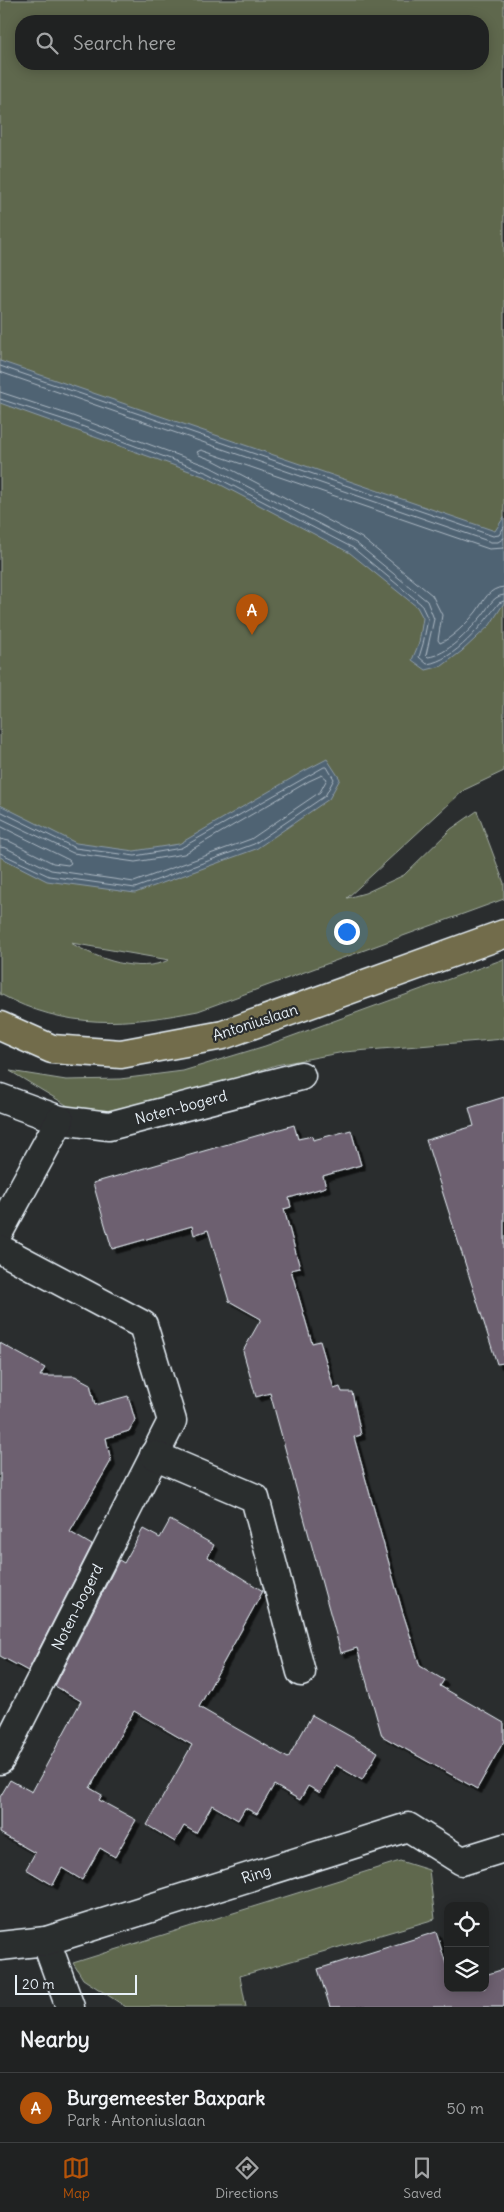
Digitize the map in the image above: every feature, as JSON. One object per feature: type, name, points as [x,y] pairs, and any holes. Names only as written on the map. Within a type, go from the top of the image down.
[{"type":"main road","name":"Antoniuslaan","points":[[0,1026],[52,1049],[121,1054],[223,1035],[504,934]]},
{"type":"street","name":"Noten-bogerd","points":[[0,1098],[60,1120],[109,1126],[301,1076]]},
{"type":"street","points":[[0,1230],[60,1120]]},
{"type":"street","name":"Noten-bogerd","points":[[0,1249],[143,1325],[172,1421],[0,1760]]},
{"type":"street","points":[[154,1455],[255,1498],[301,1672]]},
{"type":"street","name":"Ring","points":[[0,1946],[46,1941],[408,1827],[462,1861],[504,1848]]},
{"type":"street","points":[[46,1941],[70,2007]]},
{"type":"green space","points":[[0,0],[504,0],[504,771],[464,790],[347,898],[365,893],[404,875],[451,829],[477,811],[504,883],[504,899],[198,1011],[146,1019],[97,1021],[49,1014],[25,1006],[0,994]],"holes":[[[71,943],[169,960],[144,966],[118,963],[93,954]]]},
{"type":"green space","points":[[504,959],[504,1039],[344,1052],[276,1065],[98,1124],[10,1071],[66,1080],[120,1079],[183,1071],[265,1046]]},
{"type":"green space","points":[[400,1861],[429,1870],[435,1919],[240,1976],[246,2007],[126,2007],[83,1979],[73,1963]]},
{"type":"water","points":[[0,361],[495,531],[504,517],[504,603],[490,625],[462,651],[442,666],[426,670],[412,660],[419,643],[423,618],[417,607],[350,553],[206,477],[0,403]]},
{"type":"water","points":[[327,759],[340,779],[329,799],[256,849],[135,893],[47,881],[0,857],[0,805],[76,843],[134,851],[179,844]]},
{"type":"building","points":[[504,1097],[504,1363],[497,1364],[426,1140],[474,1126],[469,1108]]},
{"type":"building","points":[[294,1125],[298,1139],[312,1136],[313,1140],[351,1130],[361,1165],[323,1176],[326,1187],[289,1198],[291,1207],[284,1209],[300,1268],[291,1270],[312,1343],[320,1341],[334,1389],[340,1387],[342,1392],[352,1392],[361,1435],[354,1437],[402,1610],[420,1666],[444,1680],[440,1686],[504,1723],[504,1741],[477,1789],[382,1736],[357,1648],[341,1653],[270,1393],[256,1397],[243,1351],[261,1319],[229,1301],[208,1230],[194,1235],[192,1226],[112,1249],[93,1183]]},
{"type":"building","points":[[0,1343],[45,1368],[40,1376],[75,1376],[90,1384],[95,1405],[128,1396],[135,1420],[129,1431],[106,1438],[111,1461],[70,1532],[92,1545],[28,1671],[0,1656]]},
{"type":"building","points":[[170,1520],[214,1545],[208,1557],[263,1591],[199,1707],[288,1758],[312,1715],[378,1752],[362,1780],[336,1765],[320,1793],[308,1786],[300,1800],[274,1785],[257,1814],[245,1808],[238,1820],[212,1805],[196,1833],[184,1826],[175,1842],[147,1825],[192,1745],[134,1711],[90,1788],[102,1795],[99,1800],[136,1820],[115,1857],[100,1848],[82,1880],[62,1868],[53,1885],[26,1869],[35,1853],[0,1833],[0,1797],[10,1780],[32,1792],[81,1701],[55,1686],[119,1560],[124,1563],[143,1529],[160,1538]]},
{"type":"building","points":[[436,1932],[444,1957],[444,1992],[489,1992],[489,1974],[504,1969],[504,2007],[330,2007],[318,1969]]},
{"type":"place","name":"Burgemeester Baxpark","points":[[252,635]]}]
